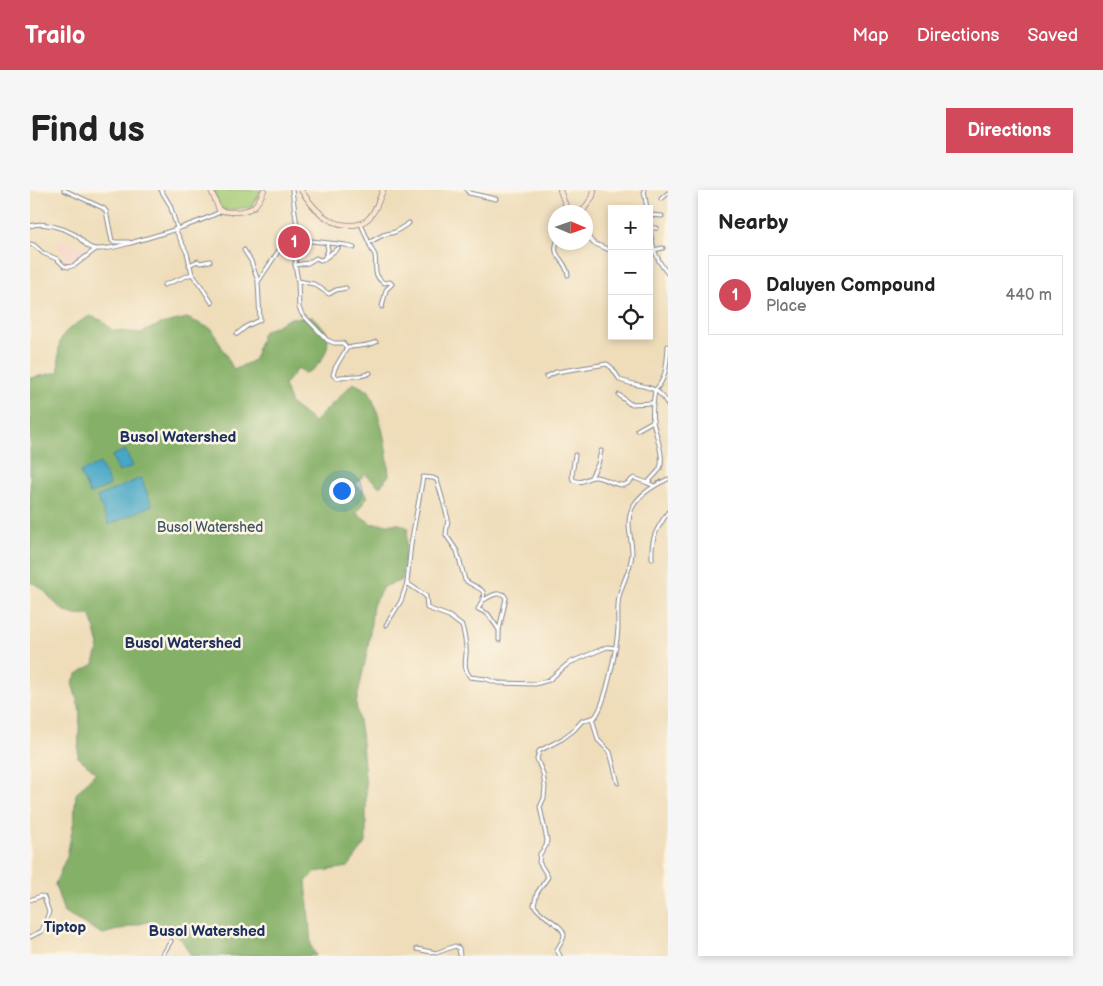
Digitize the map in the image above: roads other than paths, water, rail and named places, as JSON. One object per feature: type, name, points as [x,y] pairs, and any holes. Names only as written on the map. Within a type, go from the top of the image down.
[{"type":"main road","points":[[211,190],[216,206],[222,211],[242,212],[252,209],[264,190]]},
{"type":"main road","points":[[301,190],[316,209],[327,219],[343,225],[361,224],[370,217],[383,190]]},
{"type":"main road","points":[[560,190],[565,205]]},
{"type":"main road","points":[[586,205],[594,190]]},
{"type":"street","points":[[64,190],[106,211],[112,241],[131,243]]},
{"type":"street","points":[[161,190],[170,205],[176,229],[187,253],[192,274],[212,303]]},
{"type":"street","points":[[292,190],[298,234],[303,240],[346,245],[354,248]]},
{"type":"street","points":[[467,190],[469,194],[496,199]]},
{"type":"street","points":[[644,190],[646,205]]},
{"type":"street","points":[[661,199],[668,193]]},
{"type":"street","points":[[30,226],[44,224],[67,231],[75,235],[84,244],[96,249],[124,246],[189,225],[222,211]]},
{"type":"street","points":[[653,215],[662,216]]},
{"type":"street","points":[[370,242],[383,235],[395,232],[409,222]]},
{"type":"street","points":[[361,224],[375,254],[374,267],[378,278],[384,283],[391,282],[392,284],[386,290],[382,307]]},
{"type":"street","points":[[258,282],[284,244],[298,234]]},
{"type":"street","points":[[303,240],[295,259],[299,308],[302,314],[326,340],[334,343],[343,343],[347,348]]},
{"type":"street","points":[[593,243],[610,250]]},
{"type":"street","points":[[30,244],[57,259],[64,266],[69,267],[75,265],[96,249]]},
{"type":"street","points":[[324,259],[328,250],[327,246]]},
{"type":"street","points":[[295,264],[308,263],[316,258],[324,259],[338,248]]},
{"type":"street","points":[[653,249],[663,248]]},
{"type":"street","points":[[237,334],[247,326],[260,320],[258,282],[251,260],[244,250]]},
{"type":"street","points":[[556,250],[566,266],[568,275]]},
{"type":"street","points":[[652,250],[668,274]]},
{"type":"street","points":[[189,265],[198,261],[200,263],[210,261]]},
{"type":"street","points":[[164,285],[192,274]]},
{"type":"street","points":[[298,281],[314,284],[329,294],[346,288]]},
{"type":"street","points":[[370,373],[361,377],[334,377],[334,371],[347,348],[356,345],[370,345],[376,342]]},
{"type":"street","points":[[648,483],[661,466],[658,438],[653,421],[653,403],[655,390],[659,386],[665,372],[668,346]]},
{"type":"street","points":[[546,377],[556,372],[607,364],[620,380],[655,390],[663,395],[668,406]]},
{"type":"street","points":[[619,395],[630,404],[653,403]]},
{"type":"street","points":[[637,430],[653,421]]},
{"type":"street","points":[[591,478],[598,464],[600,451]]},
{"type":"street","points":[[574,454],[573,480],[584,482],[591,478],[603,478],[621,484],[628,483],[634,478],[654,486]]},
{"type":"street","points":[[386,625],[401,601],[407,583],[411,544],[424,476],[437,480],[439,484],[448,519],[446,535],[457,551],[465,580],[479,587],[483,600]]},
{"type":"street","points":[[560,956],[558,950],[564,934],[538,912],[534,905],[537,893],[548,877],[539,862],[540,854],[547,840],[540,807],[545,794],[545,787],[543,774],[537,759],[541,749],[562,739],[582,721],[597,715],[603,700],[616,648],[619,599],[631,560],[630,512],[634,505],[654,486],[668,479]]},
{"type":"street","points":[[652,559],[652,540],[668,512]]},
{"type":"street","points":[[407,583],[426,596],[427,608],[449,616],[462,626],[466,653],[464,664],[465,670],[470,677],[498,682],[535,684],[549,680],[569,663],[607,647],[616,648]]},
{"type":"street","points":[[499,630],[488,614],[478,609],[483,600],[496,594],[503,594],[506,598],[499,630],[499,640]]},
{"type":"street","points":[[592,718],[598,740],[610,752],[618,783]]},
{"type":"street","points":[[30,900],[41,896],[44,897],[49,912],[42,931],[30,937]]},
{"type":"street","points":[[162,956],[171,941]]},
{"type":"street","points":[[417,950],[436,953],[455,946],[459,948],[460,956]]},
{"type":"water","points":[[125,450],[133,466],[119,472],[112,456]]},
{"type":"water","points":[[100,463],[110,485],[90,494],[80,472]]},
{"type":"water","points":[[141,478],[152,505],[109,525],[97,497]]},
{"type":"place","name":"Daluyen Compound","points":[[294,242]]},
{"type":"district","name":"Busol Watershed","points":[[178,437]]},
{"type":"district","name":"Busol Watershed","points":[[183,643]]},
{"type":"district","name":"Tiptop","points":[[65,927]]},
{"type":"district","name":"Busol Watershed","points":[[207,931]]}]
